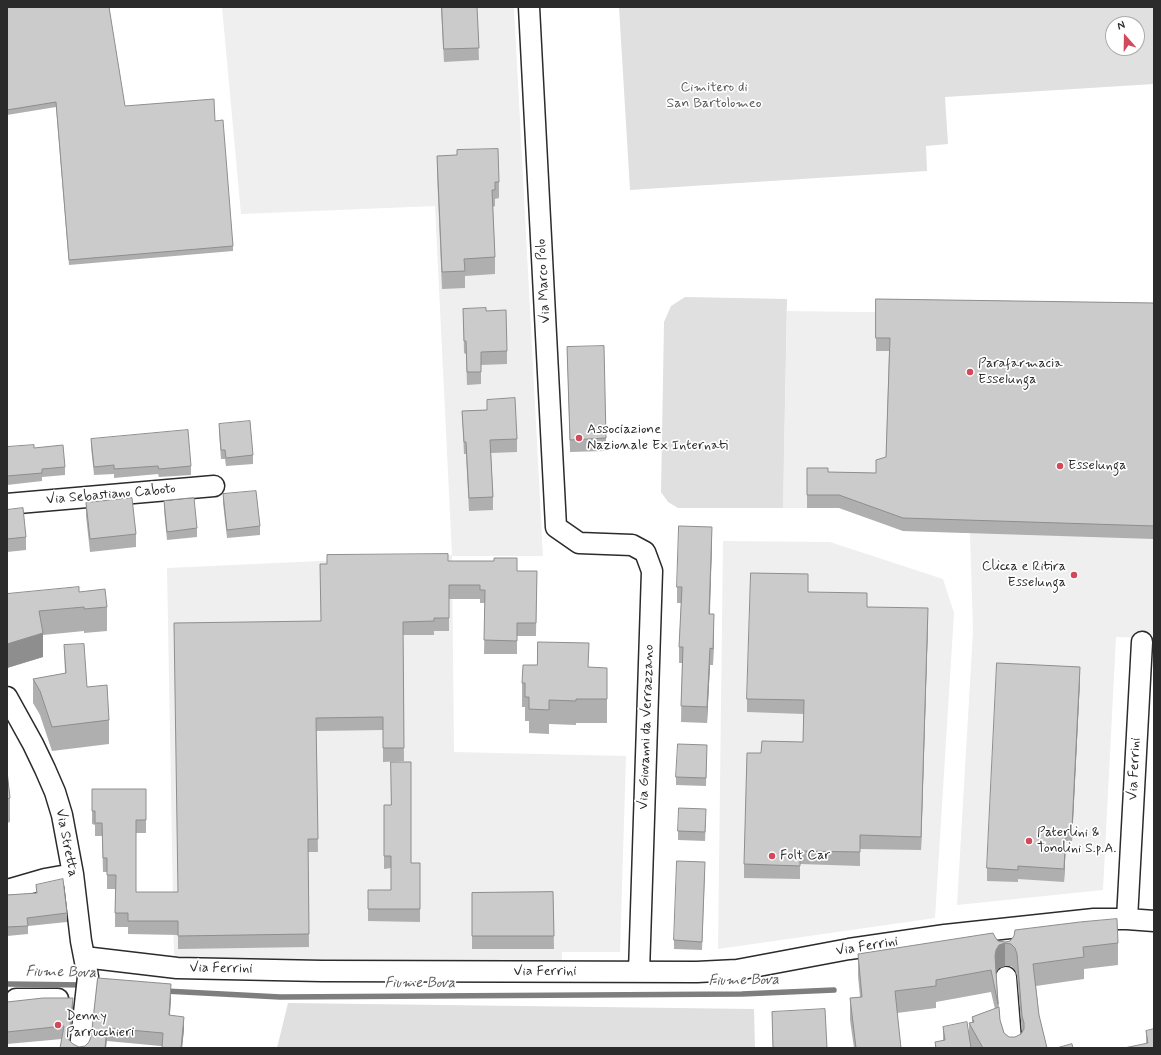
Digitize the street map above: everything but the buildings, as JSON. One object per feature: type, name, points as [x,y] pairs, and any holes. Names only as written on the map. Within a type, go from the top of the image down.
[{"type":"street","name":"Via Marco Polo","points":[[529,7],[556,528],[579,543]]},
{"type":"street","name":"Via Sebastiano Caboto","points":[[7,504],[214,486]]},
{"type":"street","name":"Via Giovanni da Verrazzano","points":[[579,543],[632,545],[645,552],[652,571],[640,972]]},
{"type":"street","name":"Via Ferrini","points":[[1127,919],[1142,642]]},
{"type":"street","name":"Via Stretta","points":[[7,697],[33,744],[55,792],[62,815],[73,874],[88,977],[80,1048]]},
{"type":"street","points":[[7,890],[45,879],[73,874]]},
{"type":"street","name":"Via Ferrini","points":[[84,957],[177,968],[322,971],[697,972],[737,970],[826,953],[917,939],[1003,938],[1094,919],[1154,921]]},
{"type":"street","points":[[1006,977],[1011,1040],[1013,1048]]},
{"type":"street","points":[[16,1000],[86,999]]},
{"type":"shaded area","points":[[222,7],[514,7],[543,556],[452,556],[454,752],[626,756],[620,952],[562,952],[562,965],[174,959],[167,568],[452,555],[435,206],[241,214]]},
{"type":"shaded area","points":[[787,311],[1154,316],[1154,638],[1116,637],[1103,890],[957,905],[973,631],[970,533],[903,531],[839,508],[783,508]]},
{"type":"shaded area","points":[[723,541],[830,542],[943,579],[954,613],[935,918],[718,949]]},
{"type":"green space","name":"Cimitero di San Bartolomeo","points":[[619,7],[1154,7],[1154,84],[945,97],[948,144],[926,146],[927,171],[630,190]]},
{"type":"green space","points":[[685,297],[787,299],[783,508],[678,508],[668,502],[661,492],[664,322],[671,306]]},
{"type":"green space","points":[[288,1003],[754,1009],[755,1048],[277,1048]]},
{"type":"waterway","name":"Fiume Bova","points":[[7,984],[85,985]]},
{"type":"waterway","name":"Fiume Bova","points":[[165,991],[280,997],[742,994],[834,990]]},
{"type":"place","name":"Parafarmacia Esselunga","points":[[970,372]]},
{"type":"place","name":"Associazione Nazionale Ex Internati","points":[[579,438]]},
{"type":"place","name":"Esselunga","points":[[1060,466]]},
{"type":"place","name":"Clicca e Ritira Esselunga","points":[[1074,575]]},
{"type":"place","name":"Paterlini & Tonolini S.p.A.","points":[[1029,841]]},
{"type":"place","name":"Folt Car","points":[[772,856]]},
{"type":"place","name":"Denny Parrucchieri","points":[[58,1025]]}]
